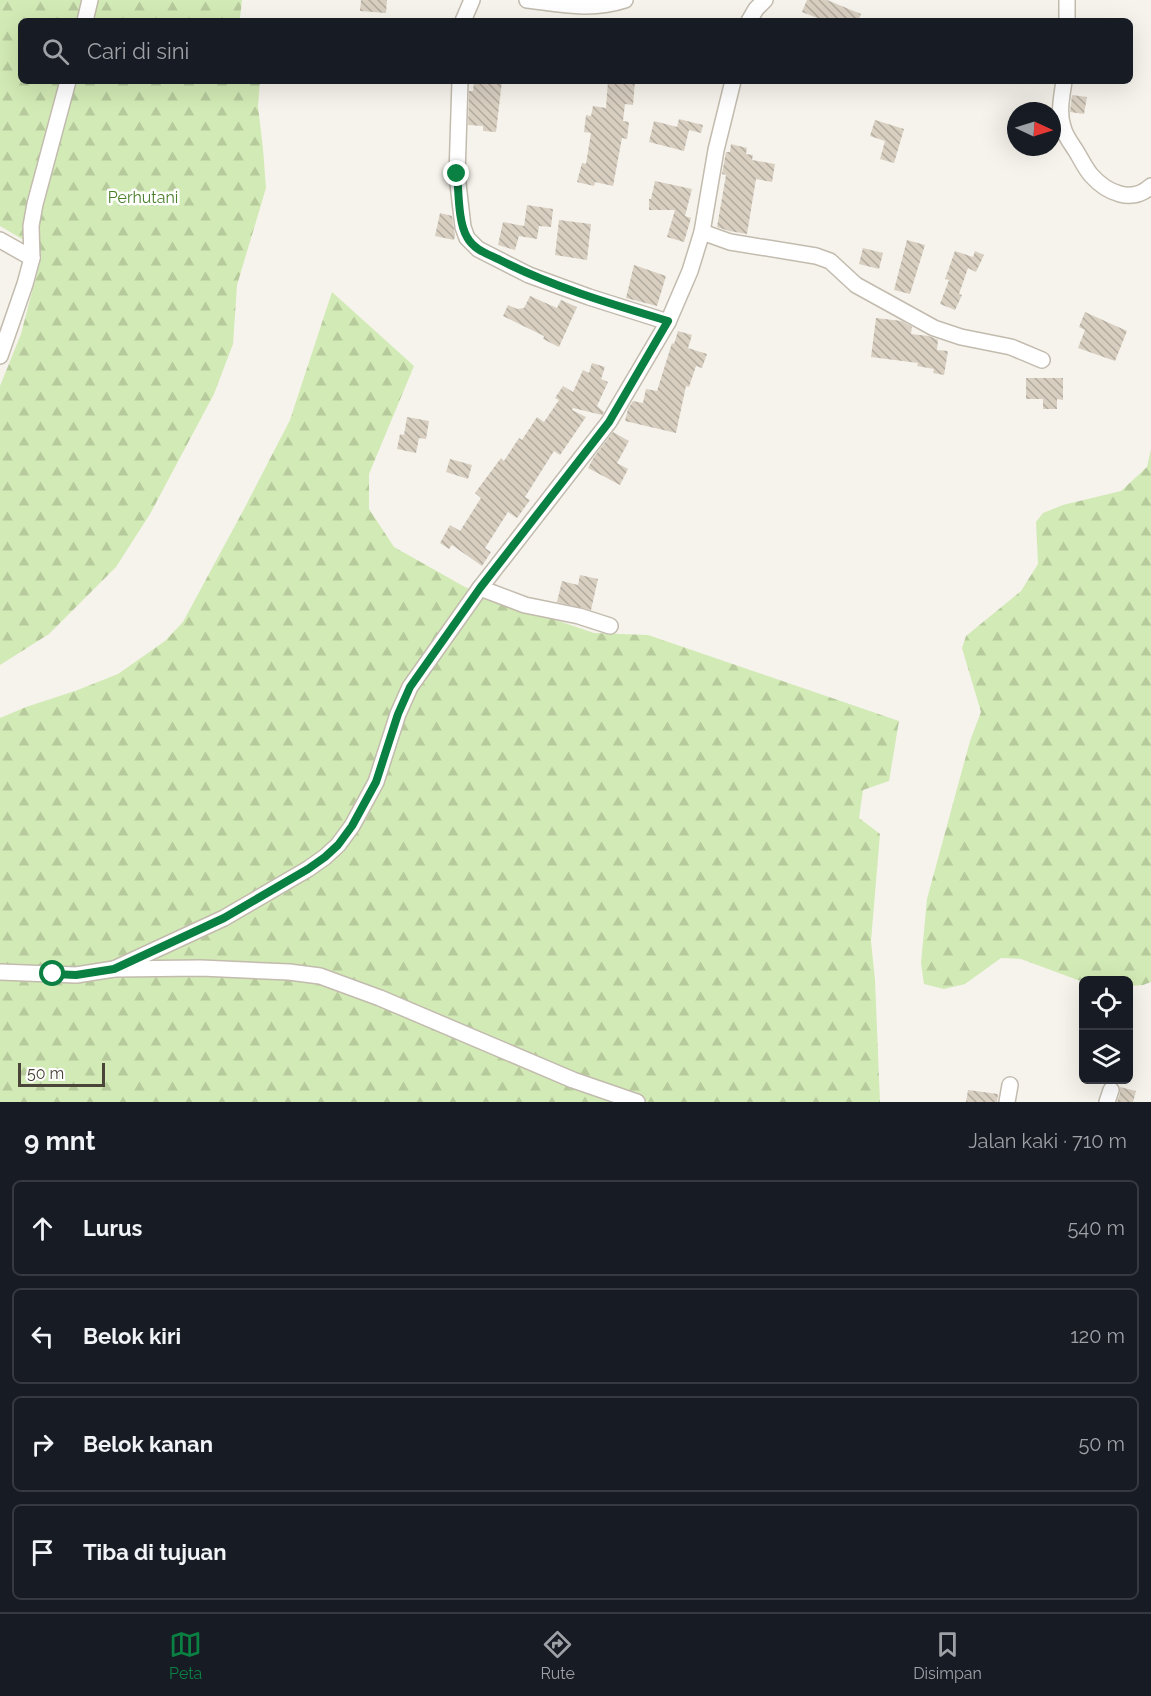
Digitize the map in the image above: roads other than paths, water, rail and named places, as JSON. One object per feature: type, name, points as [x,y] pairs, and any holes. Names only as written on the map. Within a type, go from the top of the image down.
[{"type":"street","points":[[86,18],[90,0]]},
{"type":"street","points":[[464,18],[472,0]]},
{"type":"street","points":[[527,0],[591,7],[624,0]]},
{"type":"street","points":[[751,18],[765,0]]},
{"type":"street","points":[[1067,0],[1067,18]]},
{"type":"street","points":[[0,356],[32,258],[31,226],[35,204],[67,84]]},
{"type":"street","points":[[460,84],[457,174],[463,227],[472,244],[529,275],[589,297],[668,321]]},
{"type":"street","points":[[114,969],[224,918],[308,869],[338,845],[352,826],[376,782],[398,714],[410,687],[480,588],[609,422],[668,321],[690,271],[702,232],[716,150],[732,84]]},
{"type":"street","points":[[1064,84],[1060,106],[1063,129],[1090,174],[1110,190],[1125,195],[1136,195],[1151,186]]},
{"type":"street","points":[[702,232],[730,242],[816,256],[830,261],[856,285],[934,328],[961,337],[1011,347],[1042,360]]},
{"type":"street","points":[[0,240],[32,258]]},
{"type":"street","points":[[480,588],[525,604],[579,616],[610,626]]},
{"type":"street","points":[[0,972],[76,975],[114,969],[201,968],[289,972],[320,976],[380,998],[573,1080],[637,1102]]},
{"type":"street","points":[[1007,1102],[1010,1085]]},
{"type":"park label","name":"Perhutani","points":[[143,197]]}]
